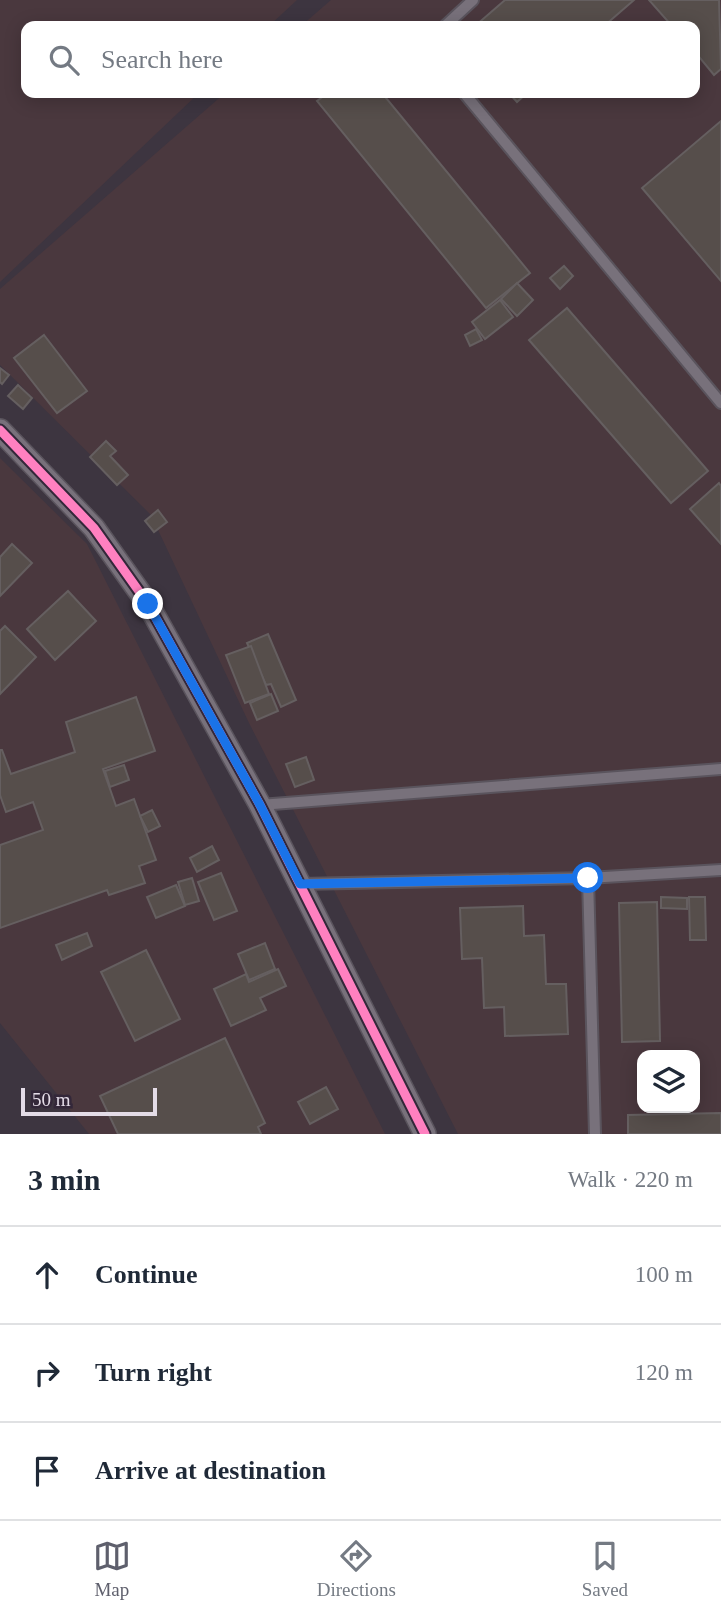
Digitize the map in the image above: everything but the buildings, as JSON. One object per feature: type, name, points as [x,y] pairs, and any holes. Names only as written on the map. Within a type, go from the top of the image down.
[{"type":"street","points":[[0,430],[94,528],[148,604],[260,805],[425,1134]]},
{"type":"lane","points":[[450,21],[473,0]]},
{"type":"lane","points":[[468,98],[721,403]]},
{"type":"lane","points":[[260,805],[721,769]]},
{"type":"lane","points":[[300,884],[588,878],[721,870]]},
{"type":"lane","points":[[588,878],[595,1134]]},
{"type":"shaded area","points":[[0,0],[297,0],[274,21],[21,21],[21,98],[194,98],[0,282]]},
{"type":"shaded area","points":[[331,0],[721,0],[721,1134],[458,1134],[249,723],[151,515],[0,365],[0,289],[219,98],[700,98],[700,21],[307,21]]},
{"type":"shaded area","points":[[0,458],[87,544],[385,1134],[89,1134],[0,1023]]},
{"type":"cycle path","points":[[0,430],[94,528],[148,604],[260,805],[425,1134]]},
{"type":"route","points":[[148,604],[260,805],[300,884],[588,878]]}]
